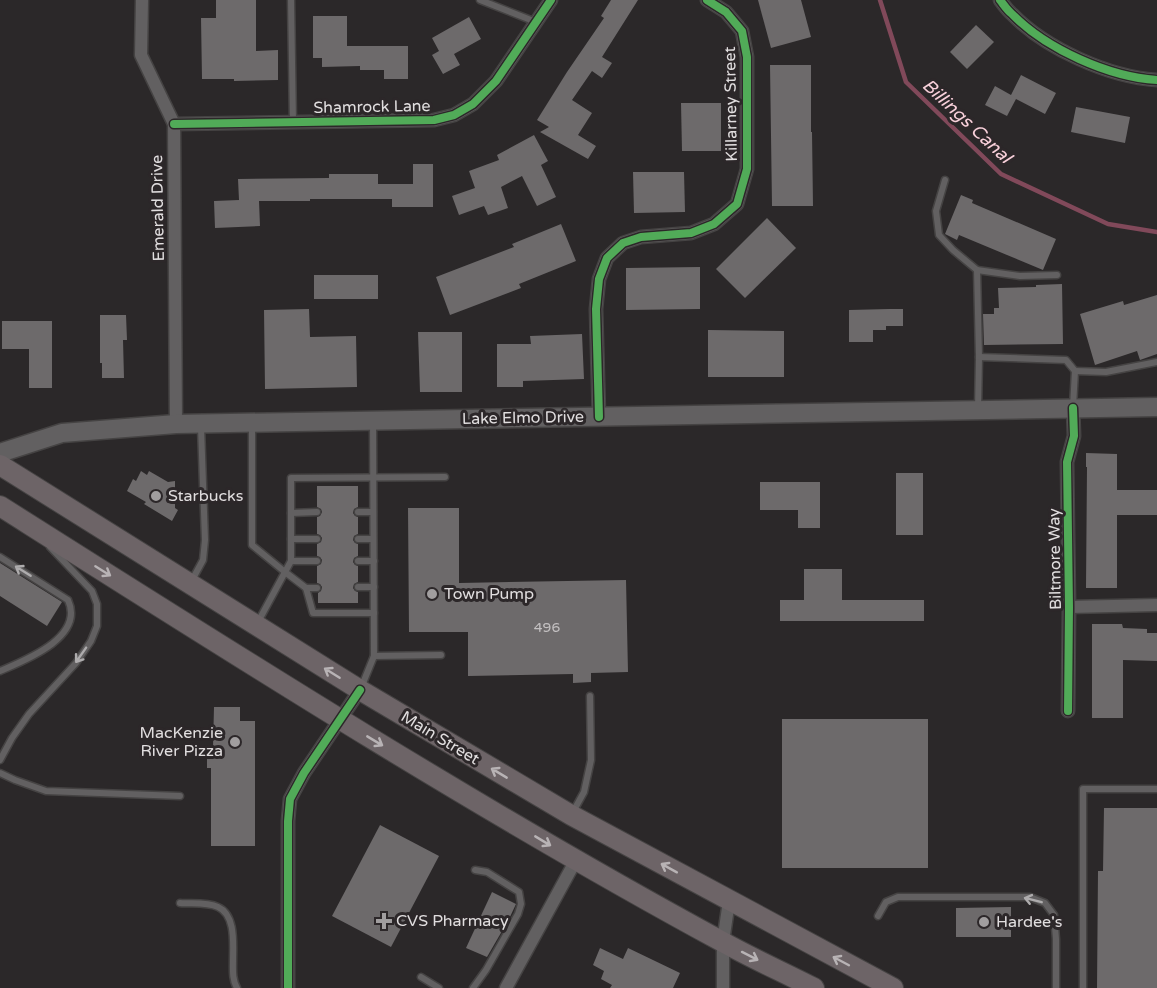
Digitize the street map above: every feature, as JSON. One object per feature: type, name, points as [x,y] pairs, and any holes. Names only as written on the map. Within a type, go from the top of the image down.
[{"type":"main road","name":"Lake Elmo Drive","points":[[0,453],[62,433],[201,423],[1157,407]]},
{"type":"main road","name":"Main Street","points":[[0,465],[360,690],[571,815],[893,988]]},
{"type":"main road","points":[[0,506],[340,720],[576,860],[723,942],[814,988]]},
{"type":"street","name":"Emerald Drive","points":[[142,0],[141,56],[174,124],[177,424]]},
{"type":"street","name":"Shamrock Lane","points":[[174,124],[434,120],[454,115],[473,104],[496,81],[551,0]]},
{"type":"street","name":"Killarney Street","points":[[599,417],[596,309],[599,279],[607,258],[622,243],[641,237],[691,233],[714,224],[737,204],[747,169],[747,57],[742,31],[726,12],[707,0]]},
{"type":"street","points":[[1000,0],[1012,15],[1041,38],[1075,57],[1108,70],[1157,80]]},
{"type":"street","name":"Biltmore Way","points":[[1068,711],[1067,462],[1074,436],[1073,408]]},
{"type":"street","points":[[1069,608],[1157,605]]},
{"type":"street","points":[[288,988],[290,799],[304,773],[360,690]]},
{"type":"street","points":[[506,988],[576,860]]},
{"type":"street","points":[[723,988],[723,942],[729,901]]},
{"type":"lane","points":[[291,0],[293,122]]},
{"type":"lane","points":[[480,0],[536,22]]},
{"type":"lane","points":[[945,180],[936,211],[939,235],[953,250],[977,270],[1020,276],[1057,275]]},
{"type":"lane","points":[[977,270],[978,410]]},
{"type":"lane","points":[[979,357],[1066,360],[1075,371],[1073,408]]},
{"type":"lane","points":[[1075,371],[1106,372],[1157,362]]},
{"type":"lane","points":[[360,690],[374,656],[373,421]]},
{"type":"lane","points":[[190,584],[203,560],[205,540],[201,423]]},
{"type":"lane","points":[[252,423],[252,545],[306,588],[313,613],[374,613]]},
{"type":"lane","points":[[256,625],[291,561],[291,478],[445,477]]},
{"type":"lane","points":[[358,512],[374,512]]},
{"type":"lane","points":[[291,513],[317,513]]},
{"type":"lane","points":[[0,760],[29,714],[75,663],[91,641],[97,626],[97,604],[92,591],[27,523]]},
{"type":"lane","points":[[291,539],[317,539]]},
{"type":"lane","points":[[358,539],[374,539]]},
{"type":"lane","points":[[0,557],[68,600],[72,608],[71,620],[55,641],[29,658],[0,671]]},
{"type":"lane","points":[[291,561],[317,561]]},
{"type":"lane","points":[[358,561],[374,561]]},
{"type":"lane","points":[[358,587],[374,587]]},
{"type":"lane","points":[[306,588],[318,588]]},
{"type":"lane","points":[[374,656],[441,655]]},
{"type":"lane","points":[[571,815],[584,792],[591,760],[590,696]]},
{"type":"lane","points":[[0,773],[46,792],[180,796]]},
{"type":"lane","points":[[1083,988],[1083,789],[1157,789]]},
{"type":"lane","points":[[473,988],[518,914],[521,904],[519,892],[487,872],[475,870]]},
{"type":"lane","points":[[878,916],[886,902],[898,897],[1030,897],[1045,903],[1054,915],[1056,988]]},
{"type":"lane","points":[[180,903],[203,904],[220,908],[230,920],[233,936],[233,981],[237,988]]},
{"type":"lane","points":[[421,977],[439,988]]},
{"type":"building","points":[[216,0],[256,0],[256,51],[278,50],[278,80],[202,79],[201,18],[216,18]]},
{"type":"building","points":[[611,0],[638,0],[602,57],[612,63],[602,78],[592,71],[572,100],[592,113],[578,135],[596,146],[588,159],[540,132],[549,127],[537,120],[604,18],[601,16]]},
{"type":"building","points":[[758,0],[801,0],[811,37],[771,48]]},
{"type":"building","points":[[313,16],[347,16],[347,46],[408,46],[408,79],[384,79],[384,70],[360,70],[360,66],[322,67],[322,58],[313,58]]},
{"type":"building","points":[[469,17],[481,39],[454,54],[460,65],[443,74],[432,55],[439,51],[432,38]]},
{"type":"building","points":[[976,25],[994,42],[967,69],[950,52]]},
{"type":"building","points":[[770,65],[811,65],[813,206],[772,206]]},
{"type":"building","points":[[1021,75],[1056,93],[1045,114],[1016,99],[1007,116],[985,105],[995,86],[1011,95]]},
{"type":"building","points":[[681,103],[721,103],[721,151],[682,151]]},
{"type":"building","points":[[1076,107],[1130,117],[1125,143],[1071,132]]},
{"type":"building","points":[[534,135],[548,161],[541,165],[556,197],[537,206],[522,176],[501,187],[508,208],[488,215],[484,206],[459,215],[452,196],[475,188],[469,171],[499,160],[497,155]]},
{"type":"building","points":[[413,164],[433,164],[433,207],[392,207],[392,199],[259,201],[260,226],[215,228],[214,201],[239,200],[238,179],[329,178],[329,174],[378,174],[378,184],[413,184]]},
{"type":"building","points":[[633,172],[684,172],[685,212],[634,213]]},
{"type":"building","points":[[961,195],[973,200],[972,203],[1056,239],[1043,270],[959,235],[957,240],[945,234]]},
{"type":"building","points":[[767,218],[796,248],[745,298],[716,269]]},
{"type":"building","points":[[561,224],[576,261],[519,284],[521,288],[450,315],[436,277],[514,247],[512,244]]},
{"type":"building","points":[[700,267],[700,309],[626,310],[626,268]]},
{"type":"building","points":[[314,275],[378,275],[378,299],[314,299]]},
{"type":"building","points":[[1062,284],[1063,344],[984,345],[983,314],[994,314],[994,308],[999,308],[998,288]]},
{"type":"building","points":[[1157,295],[1157,354],[1140,360],[1137,351],[1095,365],[1080,314],[1123,301],[1124,305]]},
{"type":"building","points":[[309,309],[310,337],[356,336],[357,387],[265,389],[264,310]]},
{"type":"building","points":[[903,309],[903,326],[886,326],[886,330],[873,330],[873,342],[849,342],[849,310]]},
{"type":"building","points":[[100,315],[126,315],[127,340],[123,340],[124,378],[102,378]]},
{"type":"building","points":[[2,321],[52,321],[52,388],[29,388],[29,349],[2,349]]},
{"type":"building","points":[[708,330],[784,331],[784,377],[708,377]]},
{"type":"building","points":[[418,332],[462,332],[462,392],[420,392]]},
{"type":"building","points":[[582,334],[584,379],[523,381],[523,387],[497,387],[497,344],[531,344],[530,336]]},
{"type":"building","points":[[1086,453],[1117,454],[1117,490],[1157,490],[1157,515],[1117,515],[1117,588],[1086,588]]},
{"type":"building","name":"Starbucks","points":[[141,471],[147,475],[149,471],[168,482],[175,481],[175,508],[178,510],[172,521],[127,491],[133,479],[136,481]]},
{"type":"building","points":[[896,473],[923,473],[923,535],[896,535]]},
{"type":"building","points":[[760,482],[820,482],[820,528],[798,528],[798,510],[760,510]]},
{"type":"building","points":[[317,486],[358,486],[358,507],[353,513],[358,517],[358,534],[353,540],[358,544],[358,556],[353,562],[358,566],[358,582],[353,588],[358,592],[358,603],[318,603],[318,593],[322,587],[317,583],[317,566],[322,560],[317,556],[317,544],[322,538],[317,534],[317,517],[322,512],[317,507]]},
{"type":"building","points":[[408,508],[459,508],[459,583],[626,580],[628,672],[591,673],[591,682],[573,683],[573,674],[468,676],[468,632],[409,632]]},
{"type":"building","points":[[0,563],[62,602],[47,626],[0,596]]},
{"type":"building","points":[[804,569],[842,569],[842,600],[924,600],[924,621],[780,621],[780,600],[804,600]]},
{"type":"building","points":[[1092,624],[1122,624],[1123,628],[1147,629],[1147,633],[1157,633],[1157,661],[1123,660],[1123,718],[1092,718]]},
{"type":"building","points":[[214,707],[240,707],[240,721],[255,721],[255,846],[211,846],[211,768],[207,768],[207,747],[213,747]]},
{"type":"building","points":[[782,719],[928,719],[928,868],[782,868]]},
{"type":"building","points":[[1104,808],[1157,808],[1157,988],[1097,988],[1098,871],[1103,871]]},
{"type":"building","name":"CVS Pharmacy","points":[[380,825],[439,856],[391,947],[332,916]]},
{"type":"building","points":[[492,892],[516,904],[487,957],[466,948]]},
{"type":"building","points":[[1011,907],[1011,937],[956,937],[956,908]]},
{"type":"building","points":[[600,948],[623,959],[628,948],[680,973],[673,988],[610,988],[612,985],[601,979],[604,971],[593,965]]},
{"type":"waterway","name":"Billings Canal","points":[[880,0],[906,82],[1001,174],[1108,224],[1157,232]]},
{"type":"cycle path","points":[[174,124],[434,120],[454,115],[473,104],[496,81],[551,0]]},
{"type":"cycle path","points":[[599,417],[596,309],[599,279],[607,258],[623,243],[641,237],[691,233],[714,224],[737,204],[747,169],[747,57],[742,31],[726,12],[707,0]]},
{"type":"cycle path","points":[[1000,0],[1026,27],[1042,39],[1079,59],[1119,73],[1157,80]]},
{"type":"cycle path","points":[[1068,711],[1067,462],[1074,436],[1073,408]]},
{"type":"cycle path","points":[[288,988],[290,799],[304,773],[360,690]]},
{"type":"place","name":"Starbucks","points":[[156,496]]},
{"type":"place","name":"Town Pump","points":[[432,594]]},
{"type":"place","name":"MacKenzie River Pizza","points":[[235,742]]},
{"type":"place","name":"CVS Pharmacy","points":[[384,921]]},
{"type":"place","name":"Hardee's","points":[[984,922]]}]
